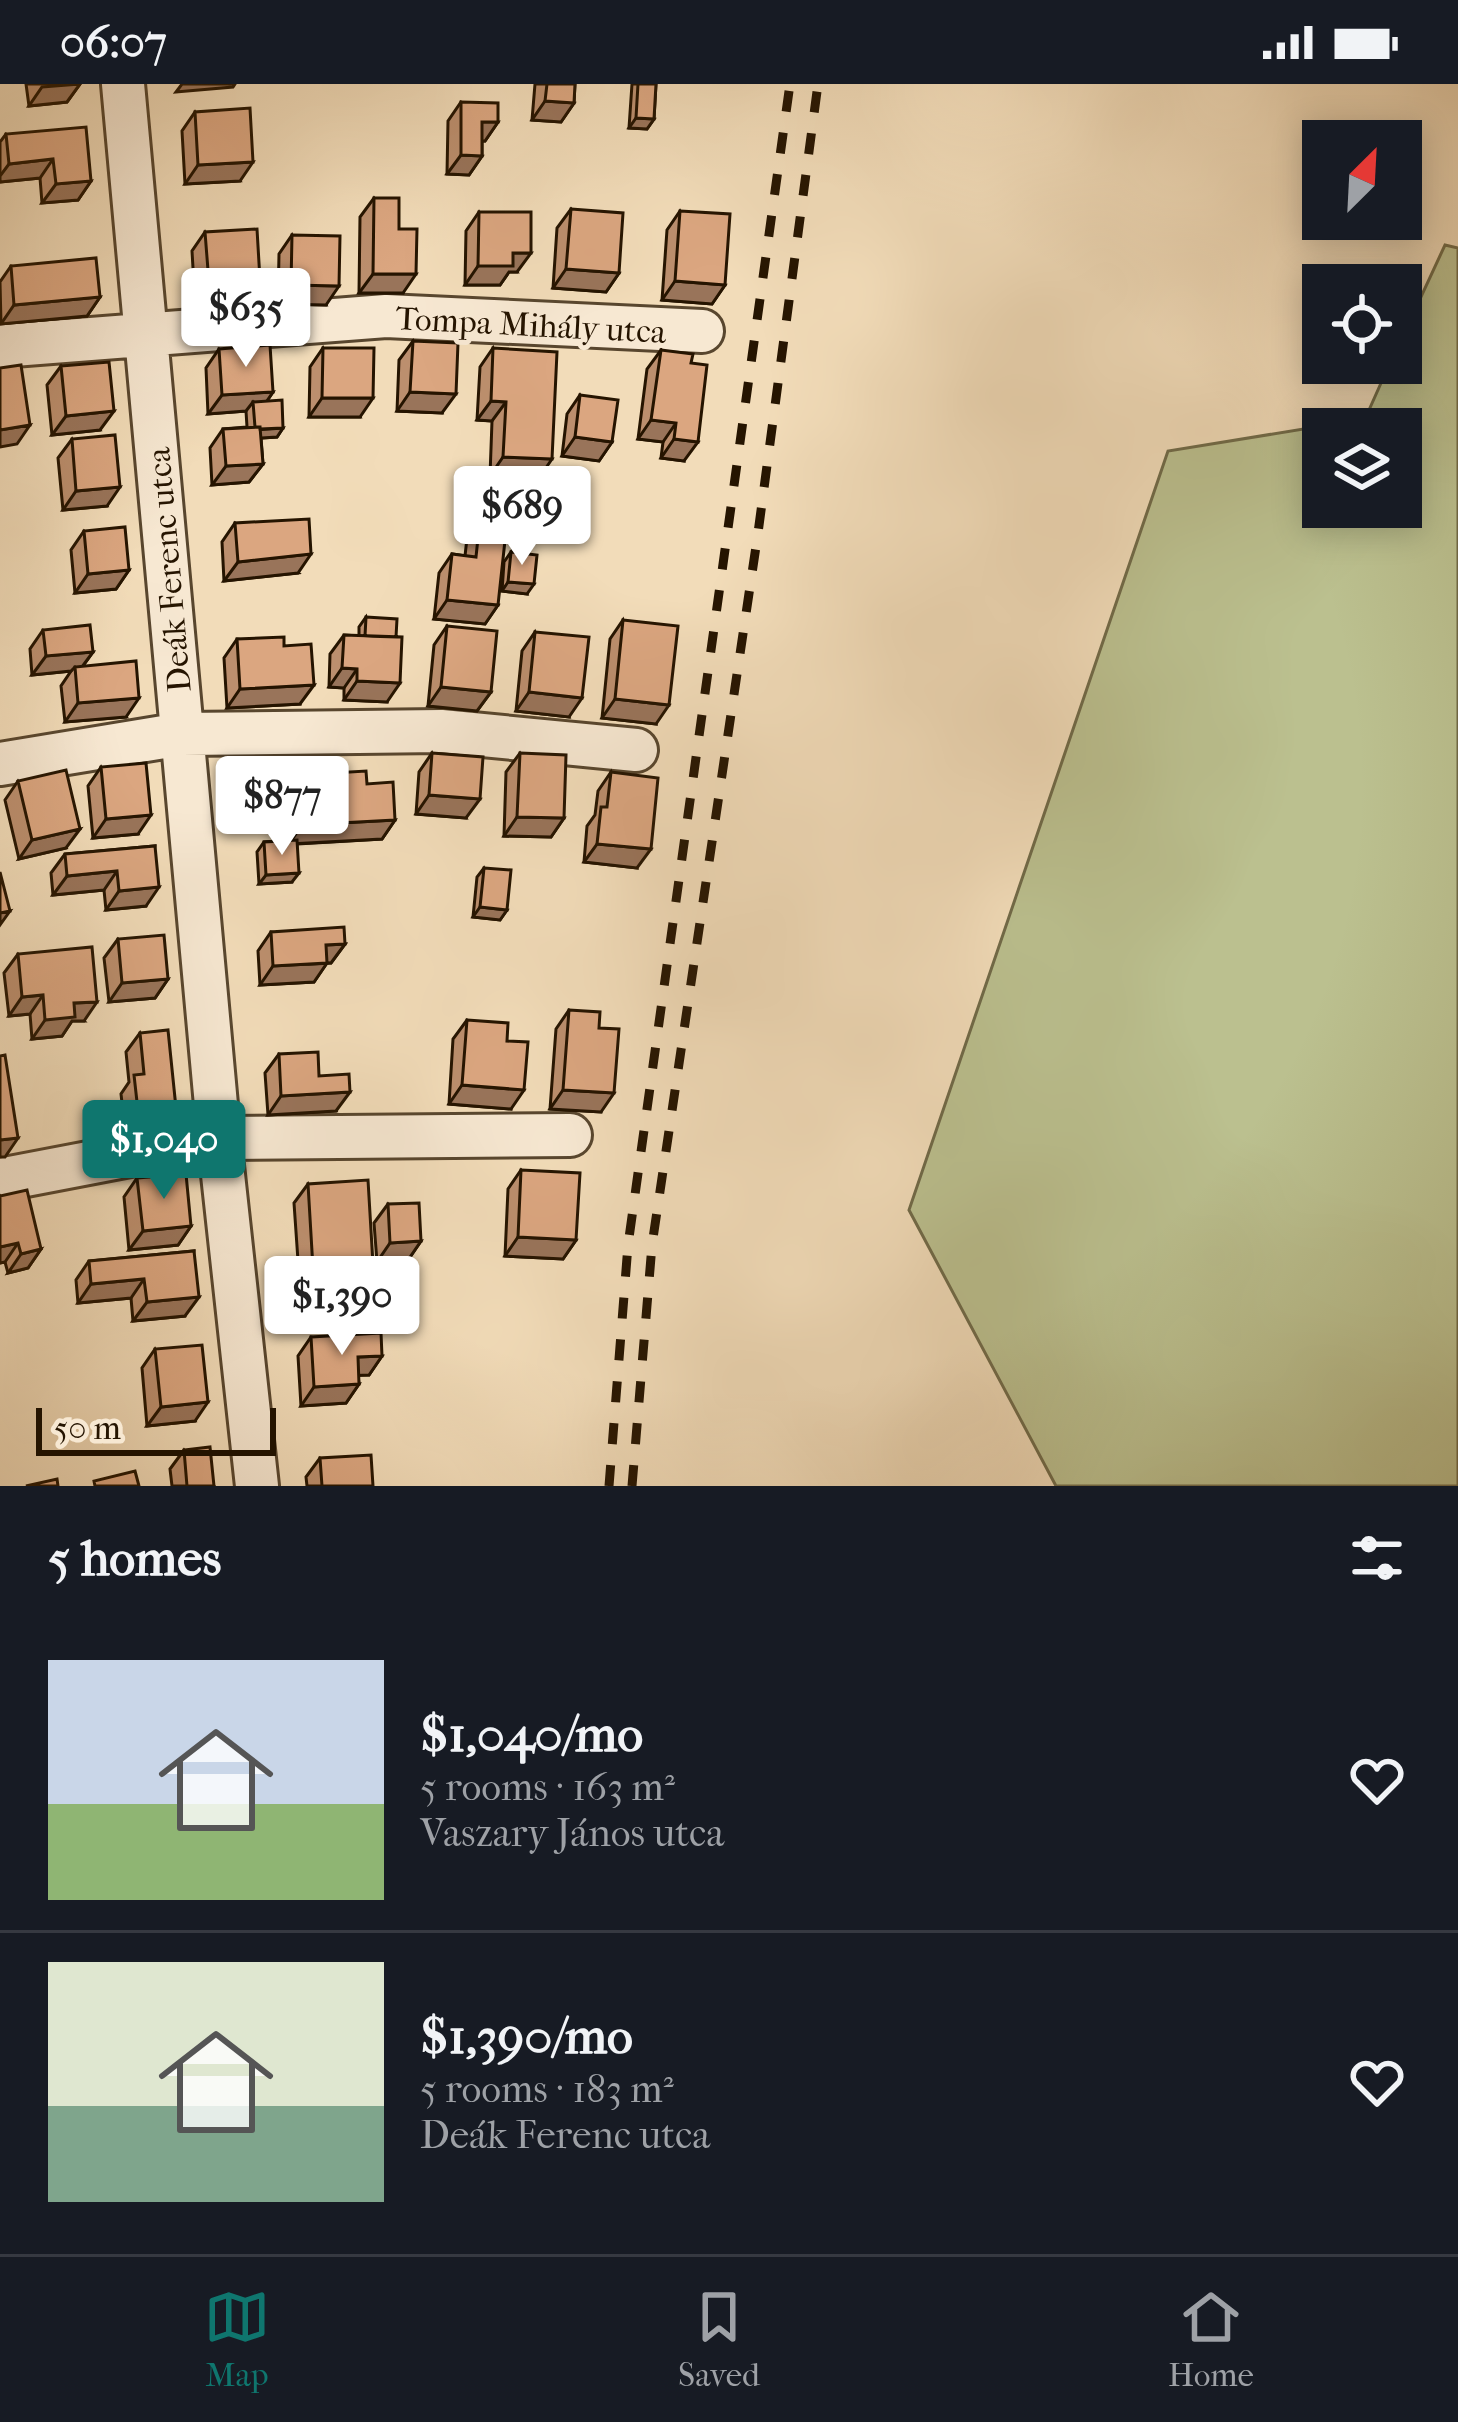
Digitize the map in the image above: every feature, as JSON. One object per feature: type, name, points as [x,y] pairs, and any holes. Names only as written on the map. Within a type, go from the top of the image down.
[{"type":"street","name":"Deák Ferenc utca","points":[[123,84],[219,1138],[257,1486]]},
{"type":"street","name":"Tompa Mihály utca","points":[[0,346],[386,316],[702,331]]},
{"type":"street","points":[[0,764],[182,734],[441,730],[636,750]]},
{"type":"street","points":[[0,1180],[219,1138],[570,1136]]},
{"type":"green space","points":[[1445,245],[1458,248],[1458,1486],[1056,1486],[909,1210],[1168,451],[1302,429],[1302,528],[1422,528],[1422,408],[1370,408],[1381,384],[1422,384],[1422,295]]},
{"type":"building","points":[[547,84],[575,84],[574,103],[545,101]]},
{"type":"building","points":[[638,84],[656,84],[654,119],[636,118]]},
{"type":"building","points":[[461,102],[498,103],[498,122],[482,122],[482,156],[461,155]]},
{"type":"building","points":[[250,108],[253,162],[198,165],[195,112]]},
{"type":"building","points":[[86,127],[91,181],[56,184],[53,159],[9,164],[6,134]]},
{"type":"building","points":[[374,198],[399,198],[399,229],[417,229],[416,274],[373,274]]},
{"type":"building","points":[[571,209],[623,213],[619,273],[566,269]]},
{"type":"building","points":[[680,211],[730,214],[725,285],[675,281]]},
{"type":"building","points":[[479,212],[531,212],[531,253],[513,253],[513,266],[478,266]]},
{"type":"building","points":[[257,229],[260,280],[209,283],[205,232]]},
{"type":"building","points":[[292,235],[340,236],[339,286],[291,285]]},
{"type":"building","points":[[96,258],[100,297],[14,305],[11,266]]},
{"type":"building","points":[[413,341],[458,343],[456,394],[410,392]]},
{"type":"building","points":[[270,345],[273,392],[222,395],[219,349]]},
{"type":"building","points":[[323,348],[374,348],[373,398],[322,398]]},
{"type":"building","points":[[493,348],[557,352],[552,459],[503,457],[506,402],[491,401]]},
{"type":"building","points":[[661,350],[693,354],[691,363],[707,365],[698,442],[674,439],[676,423],[651,420]]},
{"type":"building","points":[[109,362],[114,411],[66,416],[61,366]]},
{"type":"building","points":[[21,365],[30,425],[0,430],[0,368]]},
{"type":"building","points":[[580,395],[618,400],[612,442],[575,437]]},
{"type":"building","points":[[282,400],[283,428],[255,427],[253,402]]},
{"type":"building","points":[[260,427],[263,464],[226,466],[223,429]]},
{"type":"building","points":[[115,435],[120,487],[76,491],[72,439]]},
{"type":"building","points":[[309,519],[311,554],[238,562],[235,523]]},
{"type":"building","points":[[480,519],[507,522],[498,605],[447,600],[452,554],[476,557]]},
{"type":"building","points":[[125,527],[129,570],[88,574],[84,531]]},
{"type":"building","points":[[511,552],[537,555],[534,584],[508,582]]},
{"type":"building","points":[[366,617],[397,619],[396,637],[365,636]]},
{"type":"building","points":[[623,620],[678,626],[669,705],[615,699]]},
{"type":"building","points":[[90,625],[93,652],[46,656],[43,630]]},
{"type":"building","points":[[447,626],[497,631],[491,692],[441,687]]},
{"type":"building","points":[[535,632],[589,637],[582,698],[529,692]]},
{"type":"building","points":[[344,635],[402,637],[400,683],[357,681],[357,669],[342,668]]},
{"type":"building","points":[[284,637],[284,646],[311,644],[314,685],[240,689],[237,639]]},
{"type":"building","points":[[136,661],[139,698],[78,703],[75,667]]},
{"type":"building","points":[[432,753],[483,757],[480,799],[429,795]]},
{"type":"building","points":[[520,753],[566,755],[564,818],[517,817]]},
{"type":"building","points":[[146,763],[151,815],[106,819],[101,767]]},
{"type":"building","points":[[66,770],[80,829],[32,840],[18,781]]},
{"type":"building","points":[[366,771],[367,784],[393,782],[395,820],[302,825],[300,775]]},
{"type":"building","points":[[611,772],[658,778],[651,849],[597,844]]},
{"type":"building","points":[[297,840],[299,873],[266,875],[264,842]]},
{"type":"building","points":[[155,846],[159,887],[119,891],[117,871],[67,876],[65,854]]},
{"type":"building","points":[[484,868],[511,870],[507,910],[480,907]]},
{"type":"building","points":[[0,872],[10,911],[0,913]]},
{"type":"building","points":[[344,927],[345,944],[326,945],[327,963],[273,966],[271,932]]},
{"type":"building","points":[[164,935],[168,979],[122,983],[118,939]]},
{"type":"building","points":[[92,947],[97,1002],[74,1003],[75,1017],[45,1020],[43,995],[22,997],[18,954]]},
{"type":"building","points":[[569,1010],[600,1012],[599,1028],[619,1029],[614,1093],[563,1090]]},
{"type":"building","points":[[467,1020],[508,1023],[507,1041],[528,1042],[524,1090],[462,1085]]},
{"type":"building","points":[[168,1030],[176,1108],[138,1111],[134,1075],[144,1074],[140,1033]]},
{"type":"building","points":[[318,1052],[319,1076],[349,1074],[350,1092],[281,1096],[279,1054]]},
{"type":"building","points":[[5,1055],[18,1138],[0,1140],[0,1056]]},
{"type":"building","points":[[521,1170],[580,1173],[576,1240],[518,1237]]},
{"type":"building","points":[[186,1174],[191,1226],[143,1231],[137,1178]]},
{"type":"building","points":[[368,1180],[374,1281],[314,1285],[308,1184]]},
{"type":"building","points":[[27,1190],[41,1249],[21,1254],[18,1243],[0,1247],[0,1196]]},
{"type":"building","points":[[419,1203],[421,1241],[390,1243],[388,1204]]},
{"type":"building","points":[[194,1251],[199,1297],[147,1302],[144,1279],[91,1284],[89,1261]]},
{"type":"building","points":[[381,1333],[382,1356],[358,1357],[359,1384],[314,1387],[311,1337]]},
{"type":"building","points":[[202,1345],[208,1402],[161,1407],[155,1349]]},
{"type":"building","points":[[210,1447],[214,1486],[187,1486],[184,1450]]},
{"type":"building","points":[[371,1455],[373,1486],[322,1486],[320,1458]]},
{"type":"building","points":[[135,1471],[139,1486],[95,1486],[94,1481]]},
{"type":"building","points":[[57,1479],[58,1486],[26,1486]]},
{"type":"railway","points":[[609,1486],[628,1245],[790,84]]},
{"type":"railway","points":[[632,1486],[652,1245],[758,533],[818,84]]}]
